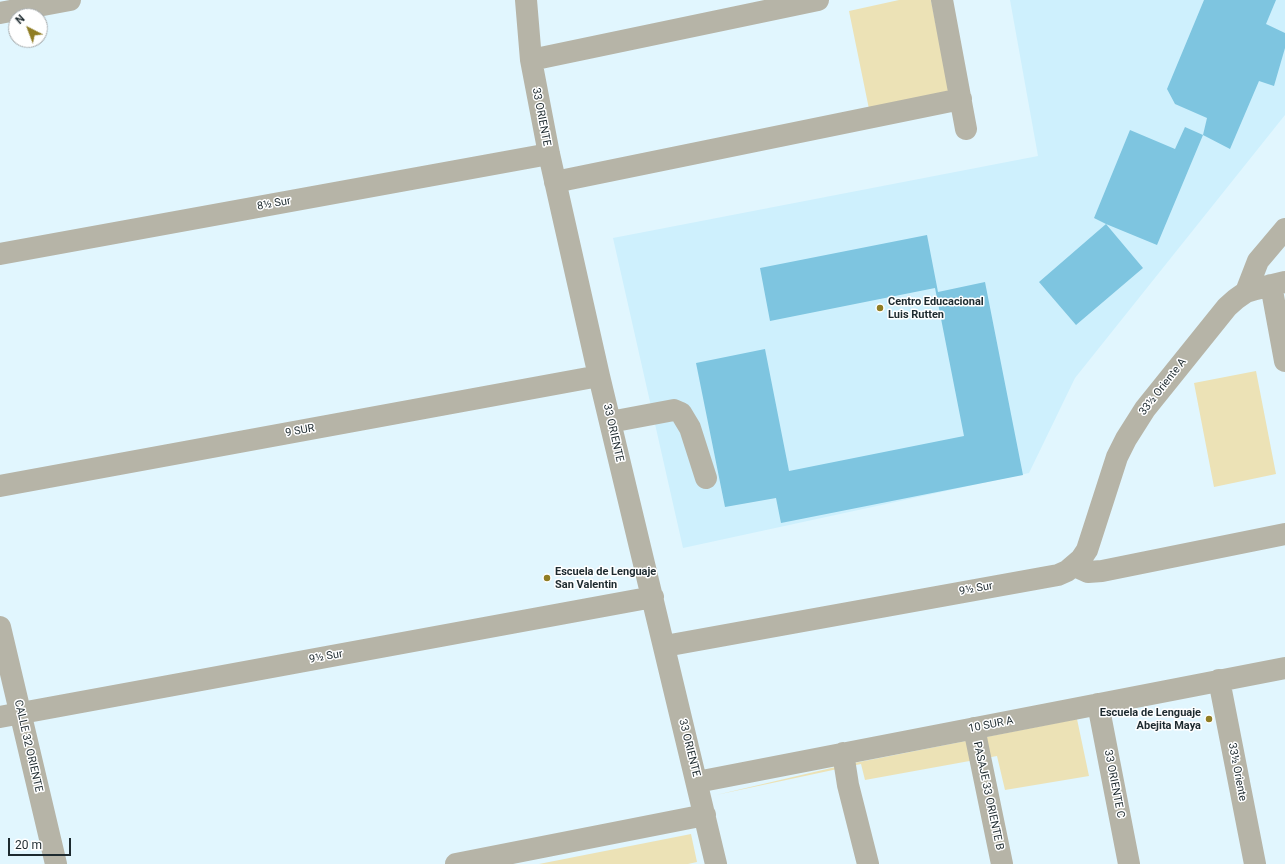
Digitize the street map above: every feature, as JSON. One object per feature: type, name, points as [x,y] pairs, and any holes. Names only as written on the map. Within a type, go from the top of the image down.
[{"type":"street","points":[[0,13],[70,0]]},
{"type":"street","name":"33 ORIENTE","points":[[526,0],[531,60],[555,182],[599,376],[716,864]]},
{"type":"street","points":[[531,60],[818,0]]},
{"type":"street","points":[[942,0],[966,129]]},
{"type":"street","points":[[555,182],[961,99]]},
{"type":"street","name":"8½ Sur","points":[[0,254],[549,154]]},
{"type":"street","points":[[1246,292],[1258,261],[1285,229]]},
{"type":"street","points":[[1246,292],[1278,284],[1285,361]]},
{"type":"street","name":"33½ Oriente A","points":[[1075,566],[1087,550],[1110,476],[1126,439],[1135,424],[1227,307],[1246,292]]},
{"type":"street","name":"9 SUR","points":[[0,486],[599,376]]},
{"type":"street","points":[[610,422],[674,410],[681,413],[690,428],[706,478]]},
{"type":"street","points":[[1075,566],[1088,572],[1102,571],[1285,534]]},
{"type":"street","name":"9½ Sur","points":[[664,646],[1058,575],[1075,566]]},
{"type":"street","name":"9½ Sur","points":[[10,715],[653,597]]},
{"type":"street","name":"CALLE 32 ORIENTE","points":[[0,627],[10,715],[56,864]]},
{"type":"street","name":"10 SUR A","points":[[697,782],[1285,668]]},
{"type":"street","name":"33½ Oriente","points":[[1219,680],[1255,864]]},
{"type":"street","name":"33 ORIENTE C","points":[[1098,704],[1129,864]]},
{"type":"street","name":"PASAJE 33 ORIENTE B","points":[[974,728],[1002,864]]},
{"type":"street","points":[[843,753],[848,784],[868,864]]},
{"type":"street","points":[[456,864],[705,815]]},
{"type":"shaded area","points":[[899,0],[931,0],[949,91],[869,109],[849,11]]},
{"type":"shaded area","name":"Centro Educacional Luis Rutten","points":[[1010,0],[1285,0],[1285,115],[1075,378],[1029,473],[683,548],[613,238],[1038,156]]},
{"type":"shaded area","points":[[1256,371],[1276,474],[1214,487],[1194,383]]},
{"type":"shaded area","points":[[1077,719],[1089,776],[1005,790],[997,756],[865,780],[861,764],[716,795],[844,765]]},
{"type":"shaded area","points":[[691,834],[697,862],[688,864],[539,864]]},
{"type":"building","points":[[1204,0],[1276,0],[1266,24],[1285,33],[1285,48],[1274,86],[1259,81],[1230,149],[1203,135],[1207,118],[1175,104],[1167,89]]},
{"type":"building","points":[[1185,127],[1203,135],[1157,245],[1094,218],[1130,130],[1175,149]]},
{"type":"building","points":[[1106,224],[1143,268],[1076,325],[1039,282]]},
{"type":"building","points":[[927,235],[938,292],[985,282],[1023,475],[781,523],[776,498],[725,507],[696,363],[765,349],[789,471],[964,436],[935,288],[770,321],[760,268]]},
{"type":"place","name":"Centro Educacional Luis Rutten","points":[[880,308]]},
{"type":"place","name":"Escuela de Lenguaje San Valentin","points":[[547,578]]},
{"type":"place","name":"Escuela de Lenguaje Abejita Maya","points":[[1209,719]]}]
